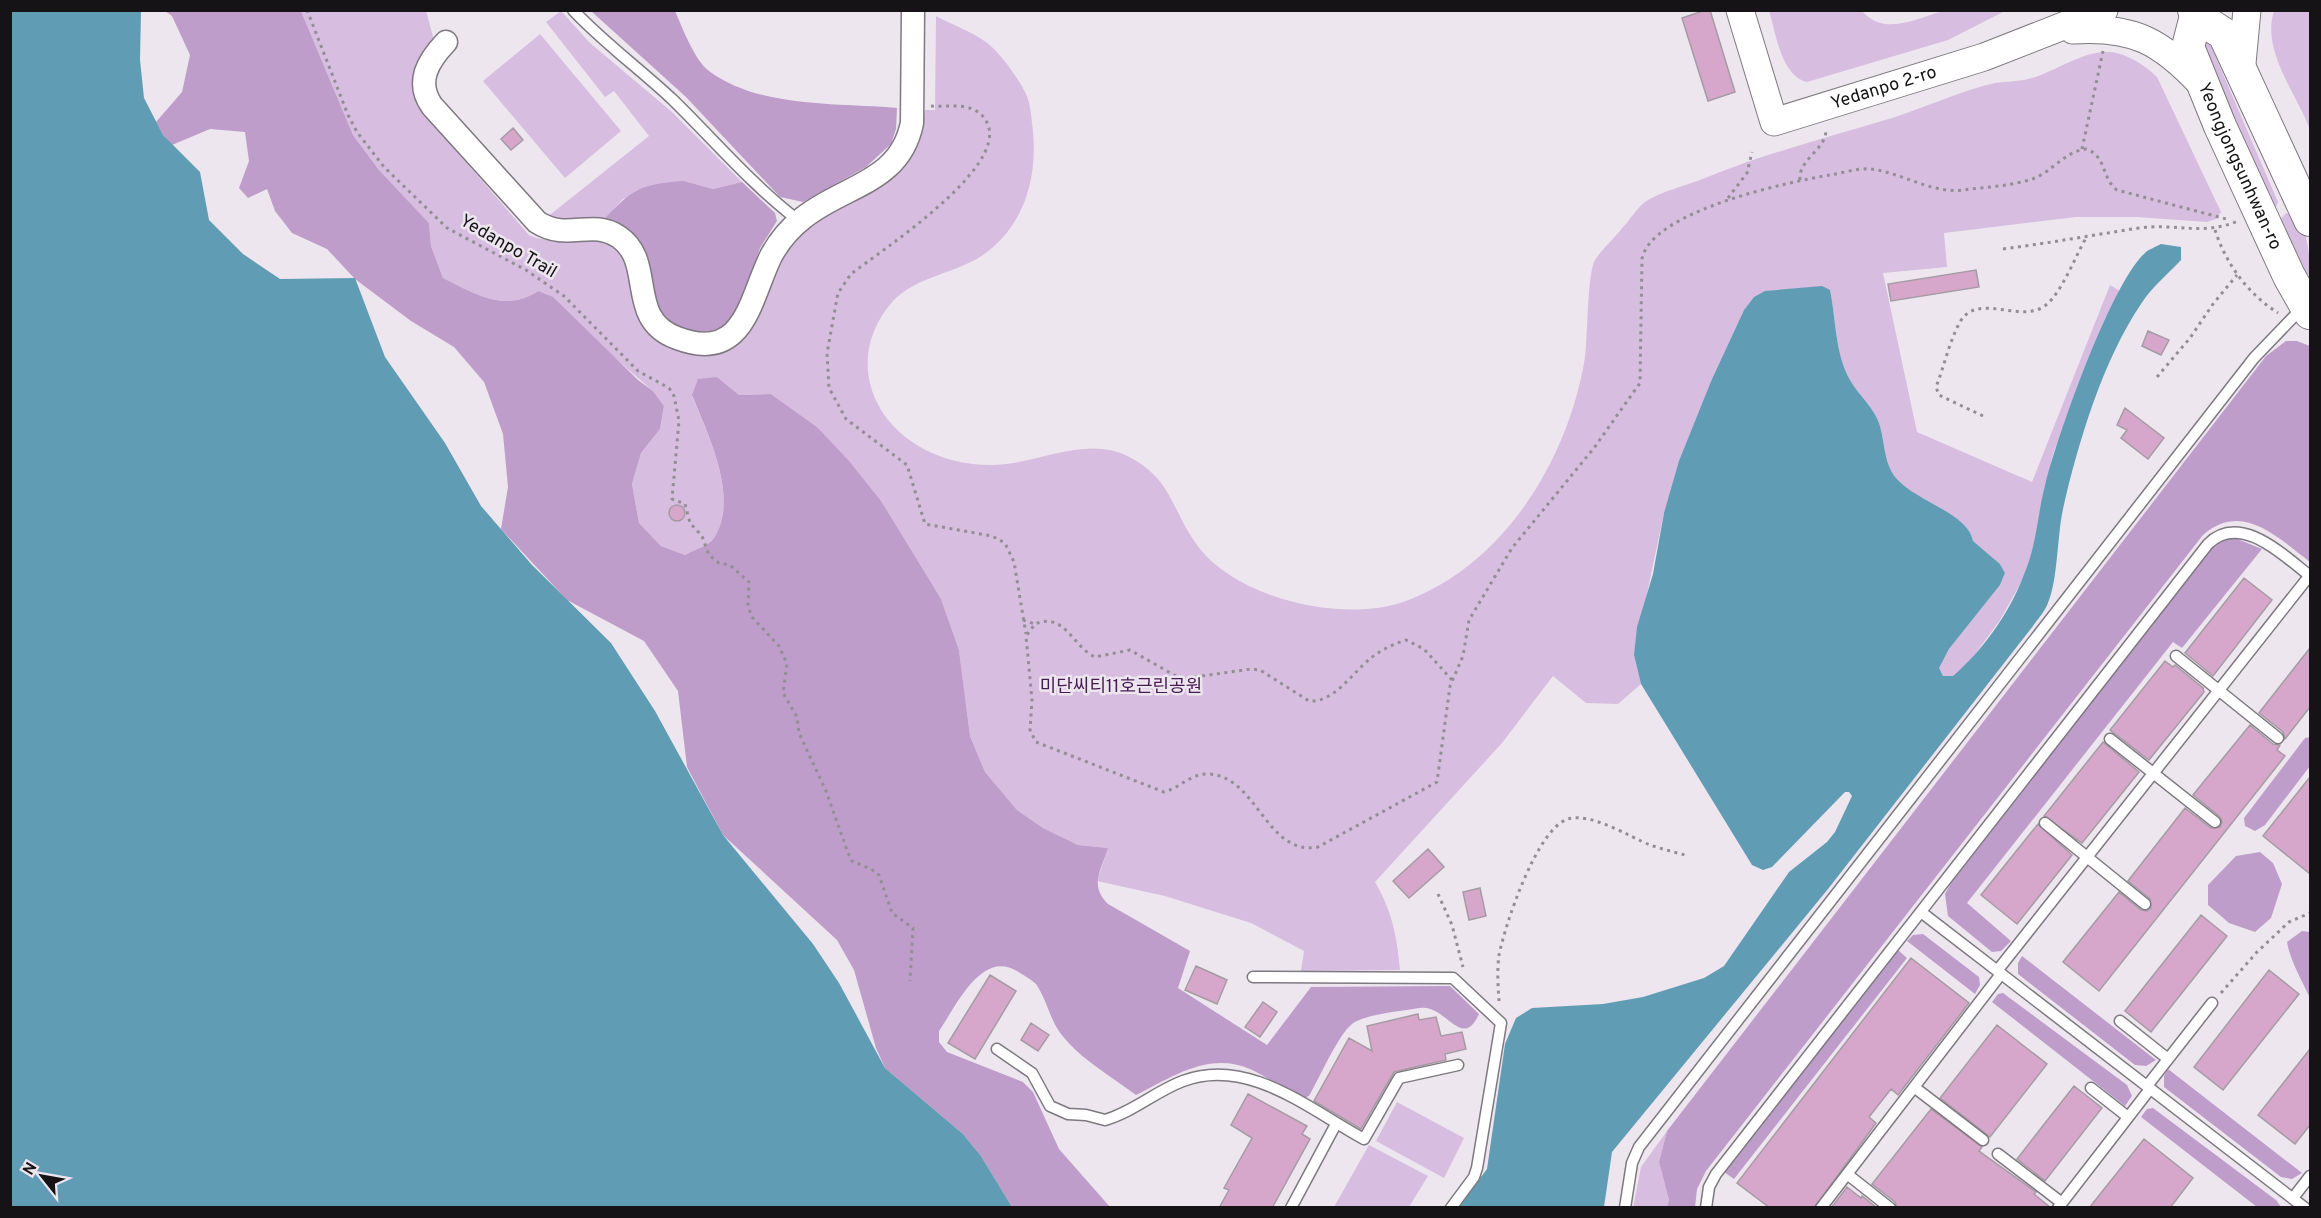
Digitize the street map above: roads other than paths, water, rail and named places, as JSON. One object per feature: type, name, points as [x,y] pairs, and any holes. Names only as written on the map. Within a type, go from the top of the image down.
[{"type":"main road","name":"Yeongjongsunhwan-ro","points":[[2304,310],[2289,276],[2245,216],[2205,88],[2188,47],[2195,13],[2223,34],[2310,220]]},
{"type":"street","points":[[446,42],[430,60],[423,80],[424,91],[432,106],[537,222],[555,231],[566,232],[592,228],[606,231],[629,245],[636,258],[644,304],[649,317],[672,337],[703,344],[730,335],[742,324],[751,310],[771,257],[780,240],[799,221],[884,171],[894,163],[909,140],[912,123],[913,10]]},
{"type":"street","name":"Yedanpo 2-ro","points":[[1740,10],[1774,122],[1934,73],[2104,10]]},
{"type":"street","points":[[2047,32],[2078,10]]},
{"type":"street","points":[[2241,74],[2247,10]]},
{"type":"street","points":[[2047,32],[2113,29],[2137,35],[2171,54],[2205,88]]},
{"type":"lane","points":[[573,10],[599,36],[673,100],[760,189],[799,221]]},
{"type":"lane","points":[[1625,1208],[1632,1164],[1639,1147],[2247,367],[2304,310]]},
{"type":"lane","points":[[1706,1208],[1708,1187],[1716,1174],[2216,536],[2236,530],[2250,535],[2310,576],[2087,857],[1821,1208]]},
{"type":"lane","points":[[2176,656],[2278,738]]},
{"type":"lane","points":[[2110,739],[2215,822]]},
{"type":"lane","points":[[2045,824],[2145,904]]},
{"type":"lane","points":[[1921,912],[2298,1204],[2310,1176]]},
{"type":"lane","points":[[1253,977],[1453,978],[1501,1023],[1477,1168],[1474,1178],[1451,1208]]},
{"type":"lane","points":[[1998,1154],[2060,1205],[2212,1003]]},
{"type":"lane","points":[[2120,1021],[2168,1059]]},
{"type":"lane","points":[[997,1049],[1026,1066],[1050,1106],[1068,1114],[1086,1114],[1105,1120],[1185,1080],[1210,1074],[1234,1074],[1252,1079],[1278,1091],[1364,1139],[1399,1078],[1458,1065]]},
{"type":"lane","points":[[1914,1087],[1983,1140]]},
{"type":"lane","points":[[2091,1088],[2128,1117]]},
{"type":"lane","points":[[1291,1208],[1336,1124]]},
{"type":"lane","points":[[1847,1174],[1890,1208]]},
{"type":"water","points":[[10,11],[141,11],[140,60],[144,98],[163,135],[200,172],[209,220],[243,254],[280,279],[355,278],[385,357],[445,443],[481,506],[532,565],[611,643],[655,711],[723,835],[813,944],[839,983],[885,1068],[963,1134],[981,1156],[1012,1207],[11,1207]]},
{"type":"water","points":[[2161,244],[2181,247],[2181,260],[2141,304],[2127,326],[2093,403],[2063,509],[2051,593],[2047,606],[2039,618],[1828,889],[1612,1152],[1604,1207],[1458,1207],[1487,1169],[1505,1044],[1516,1018],[1532,1008],[1603,1004],[1643,997],[1704,978],[1724,966],[1789,872],[1827,842],[1835,832],[1852,796],[1849,792],[1845,792],[1772,867],[1763,870],[1752,865],[1641,684],[1634,655],[1637,627],[1653,574],[1664,513],[1679,461],[1712,379],[1744,310],[1754,297],[1765,291],[1822,286],[1830,290],[1841,359],[1850,380],[1878,420],[1892,472],[1915,494],[1962,523],[1969,531],[1973,541],[2000,564],[2005,573],[2000,585],[1949,649],[1939,668],[1943,676],[1953,676],[1994,631],[2017,591],[2031,554],[2051,462],[2087,362],[2117,295],[2131,270],[2145,253]]},
{"type":"park label","name":"미단씨티11호근린공원","points":[[1121,687]]}]
